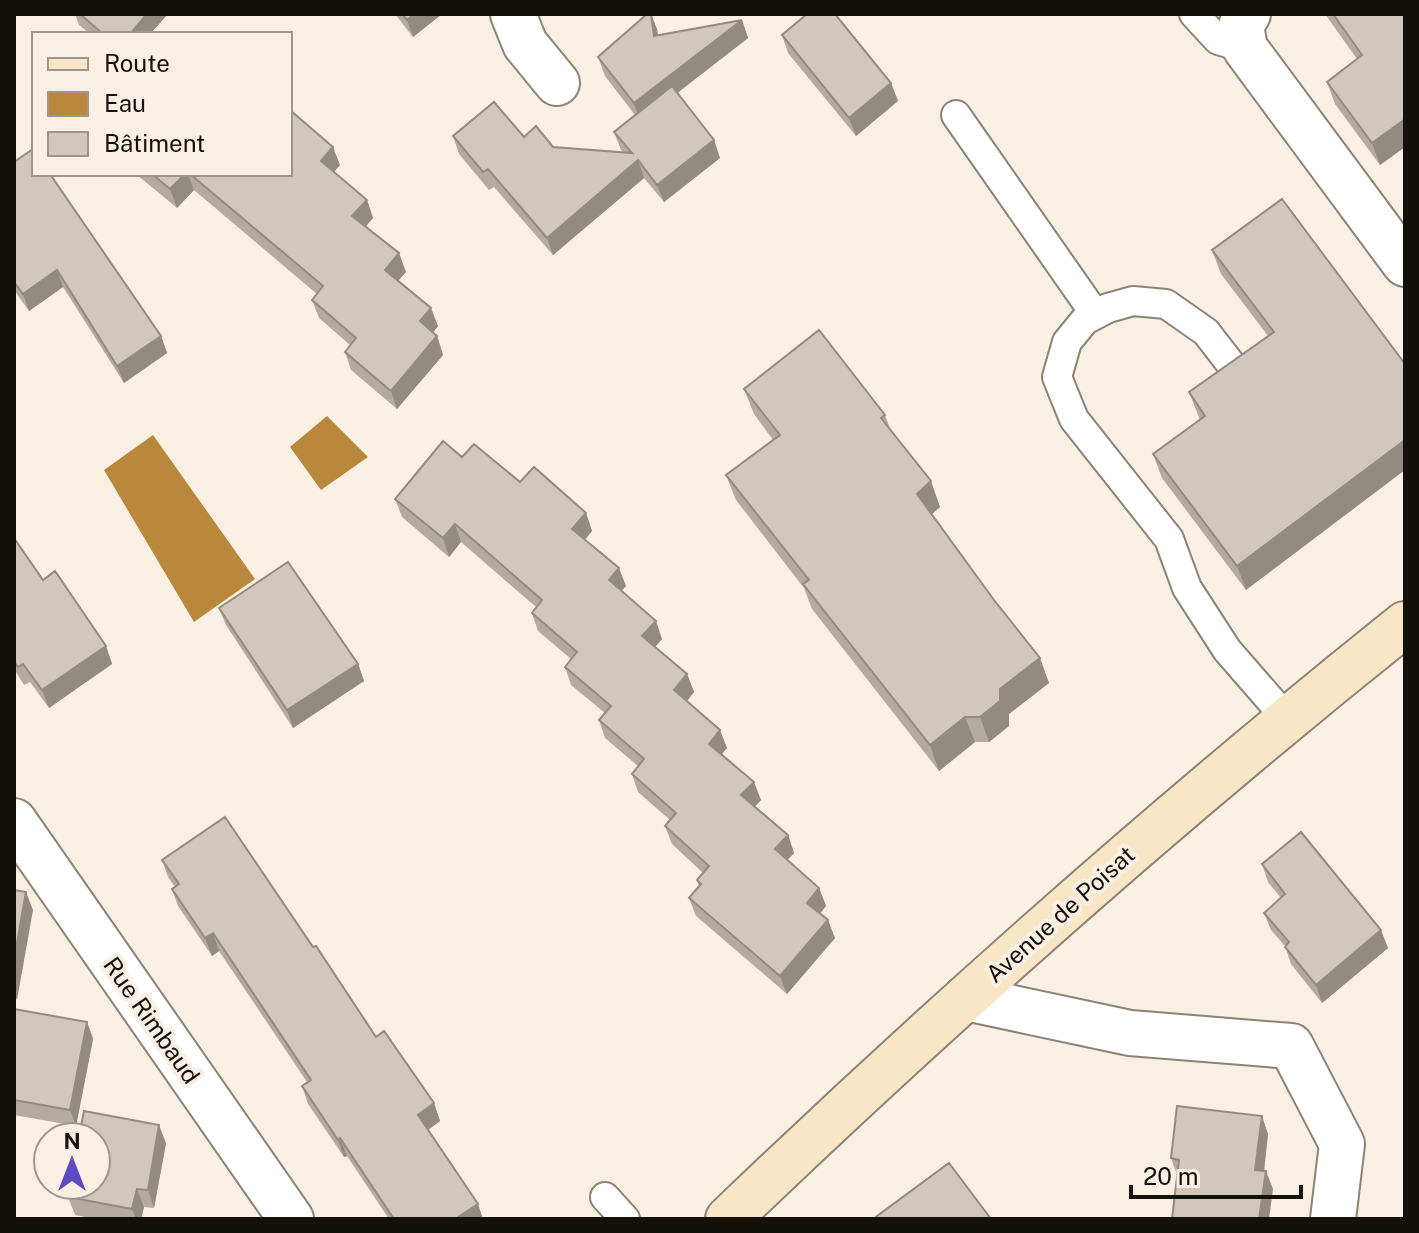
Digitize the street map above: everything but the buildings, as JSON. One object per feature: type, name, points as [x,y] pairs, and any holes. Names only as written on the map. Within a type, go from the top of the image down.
[{"type":"main road","name":"Avenue de Poisat","points":[[728,1219],[852,1101],[1118,862],[1405,624]]},
{"type":"street","points":[[513,14],[525,44],[557,83]]},
{"type":"street","points":[[1247,31],[1405,264]]},
{"type":"street","name":"Rue Rimbaud","points":[[14,821],[291,1219]]},
{"type":"street","points":[[966,998],[1130,1033],[1291,1046],[1342,1144],[1333,1219]]},
{"type":"lane","points":[[1194,14],[1218,40],[1247,31]]},
{"type":"lane","points":[[956,115],[1095,314]]},
{"type":"lane","points":[[1230,363],[1206,332],[1166,304],[1133,301],[1108,308],[1085,320],[1067,342],[1057,377],[1074,419],[1169,539],[1187,588],[1227,650],[1287,719]]},
{"type":"lane","points":[[605,1197],[625,1219]]},
{"type":"water","points":[[327,416],[368,457],[321,490],[290,447]]},
{"type":"water","points":[[153,435],[255,579],[194,622],[104,470]]}]
